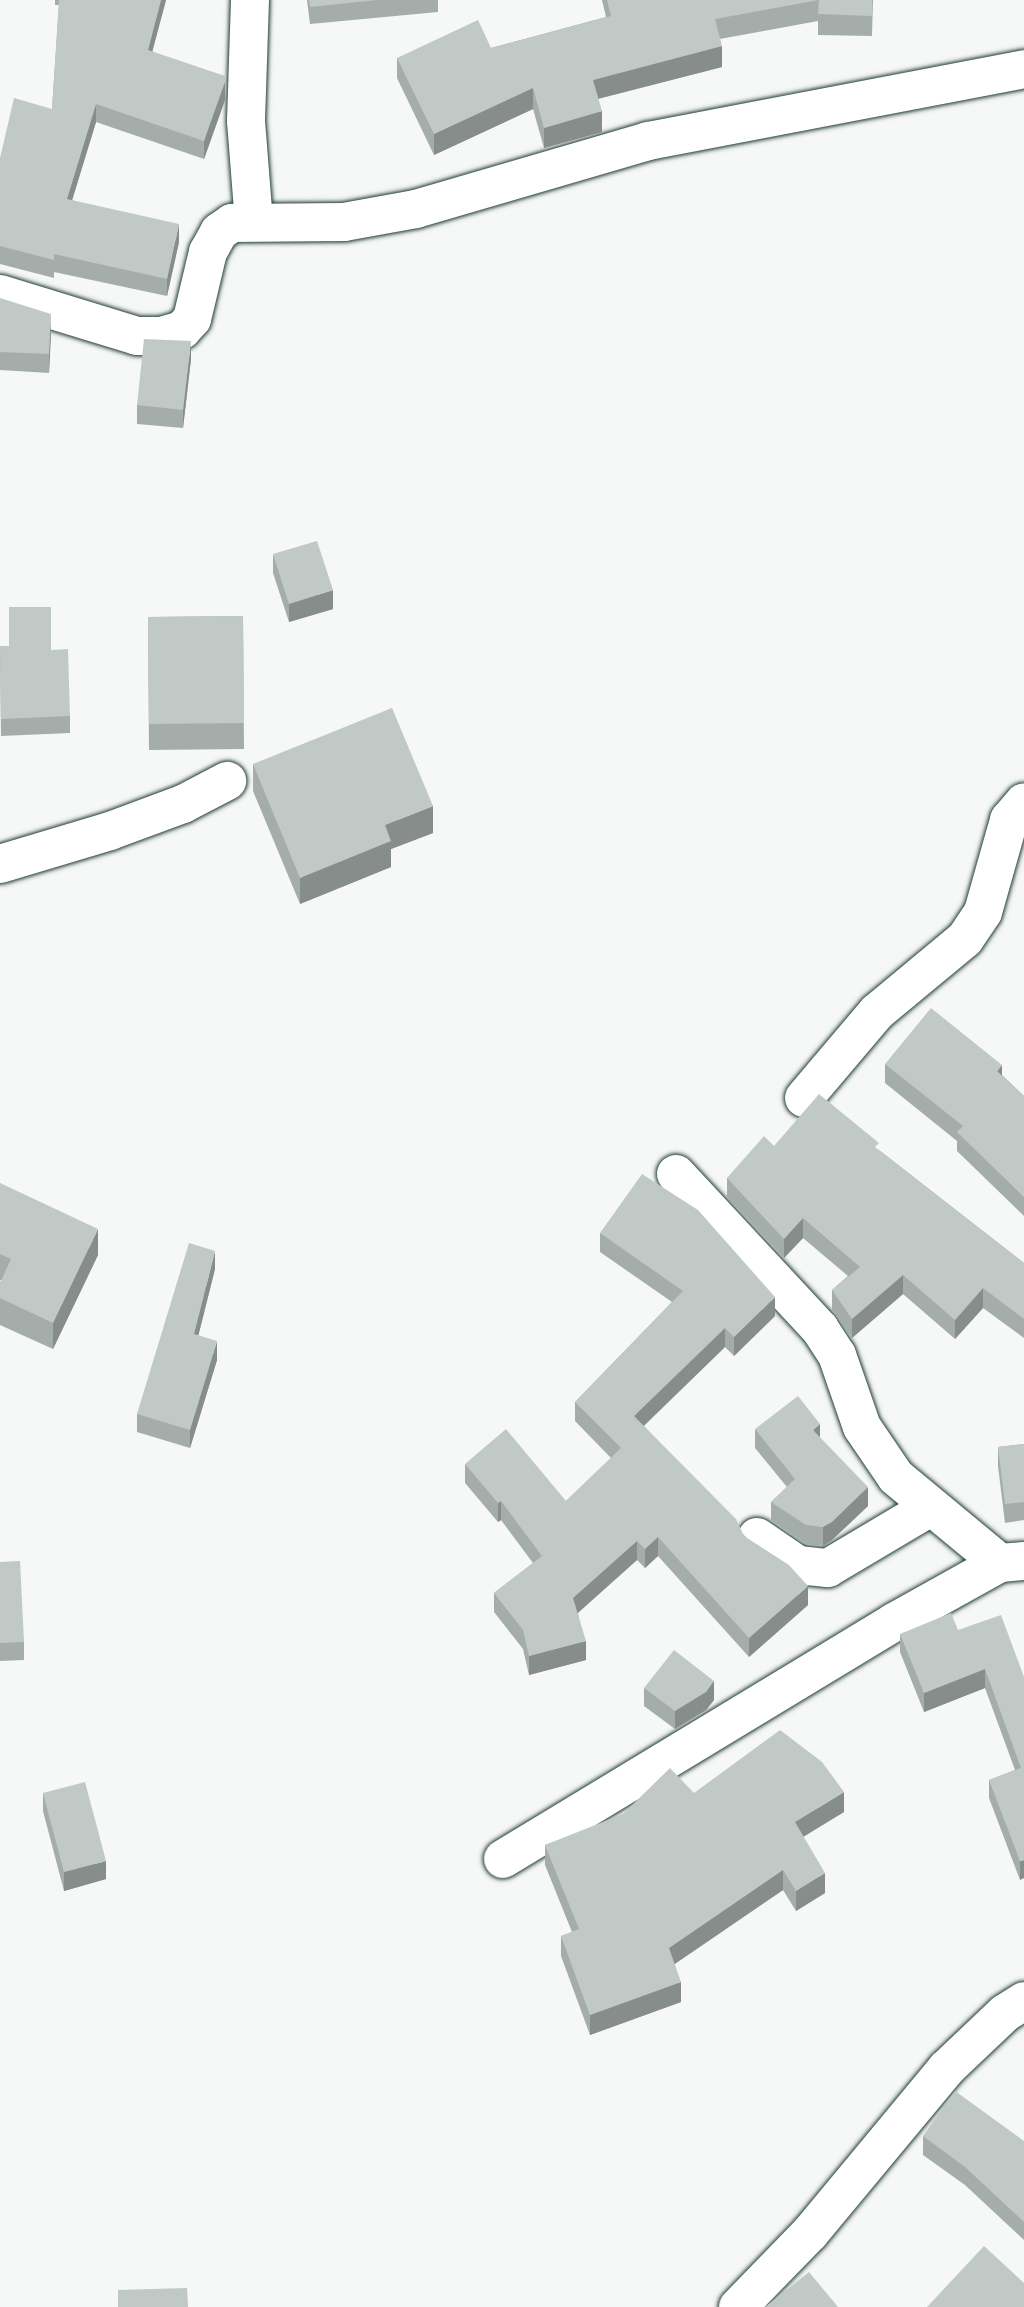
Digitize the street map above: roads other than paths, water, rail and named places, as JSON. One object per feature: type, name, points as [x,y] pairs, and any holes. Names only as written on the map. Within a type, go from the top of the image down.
[{"type":"street","points":[[250,0],[246,121],[254,222]]},
{"type":"street","points":[[0,294],[137,336],[182,330],[192,319],[208,252],[219,232],[232,223],[344,222],[416,209],[648,141],[1024,69]]},
{"type":"street","points":[[0,864],[110,831],[183,804],[228,781]]},
{"type":"street","points":[[804,1098],[877,1012],[965,939],[983,912],[1009,820],[1024,802]]},
{"type":"street","points":[[503,1859],[894,1622],[1012,1562],[929,1508],[896,1478],[862,1427],[837,1355],[820,1329],[676,1174]]},
{"type":"street","points":[[757,1537],[798,1566],[828,1568],[929,1508]]},
{"type":"street","points":[[738,2307],[810,2232],[946,2069],[1005,2013],[1024,2001]]}]
